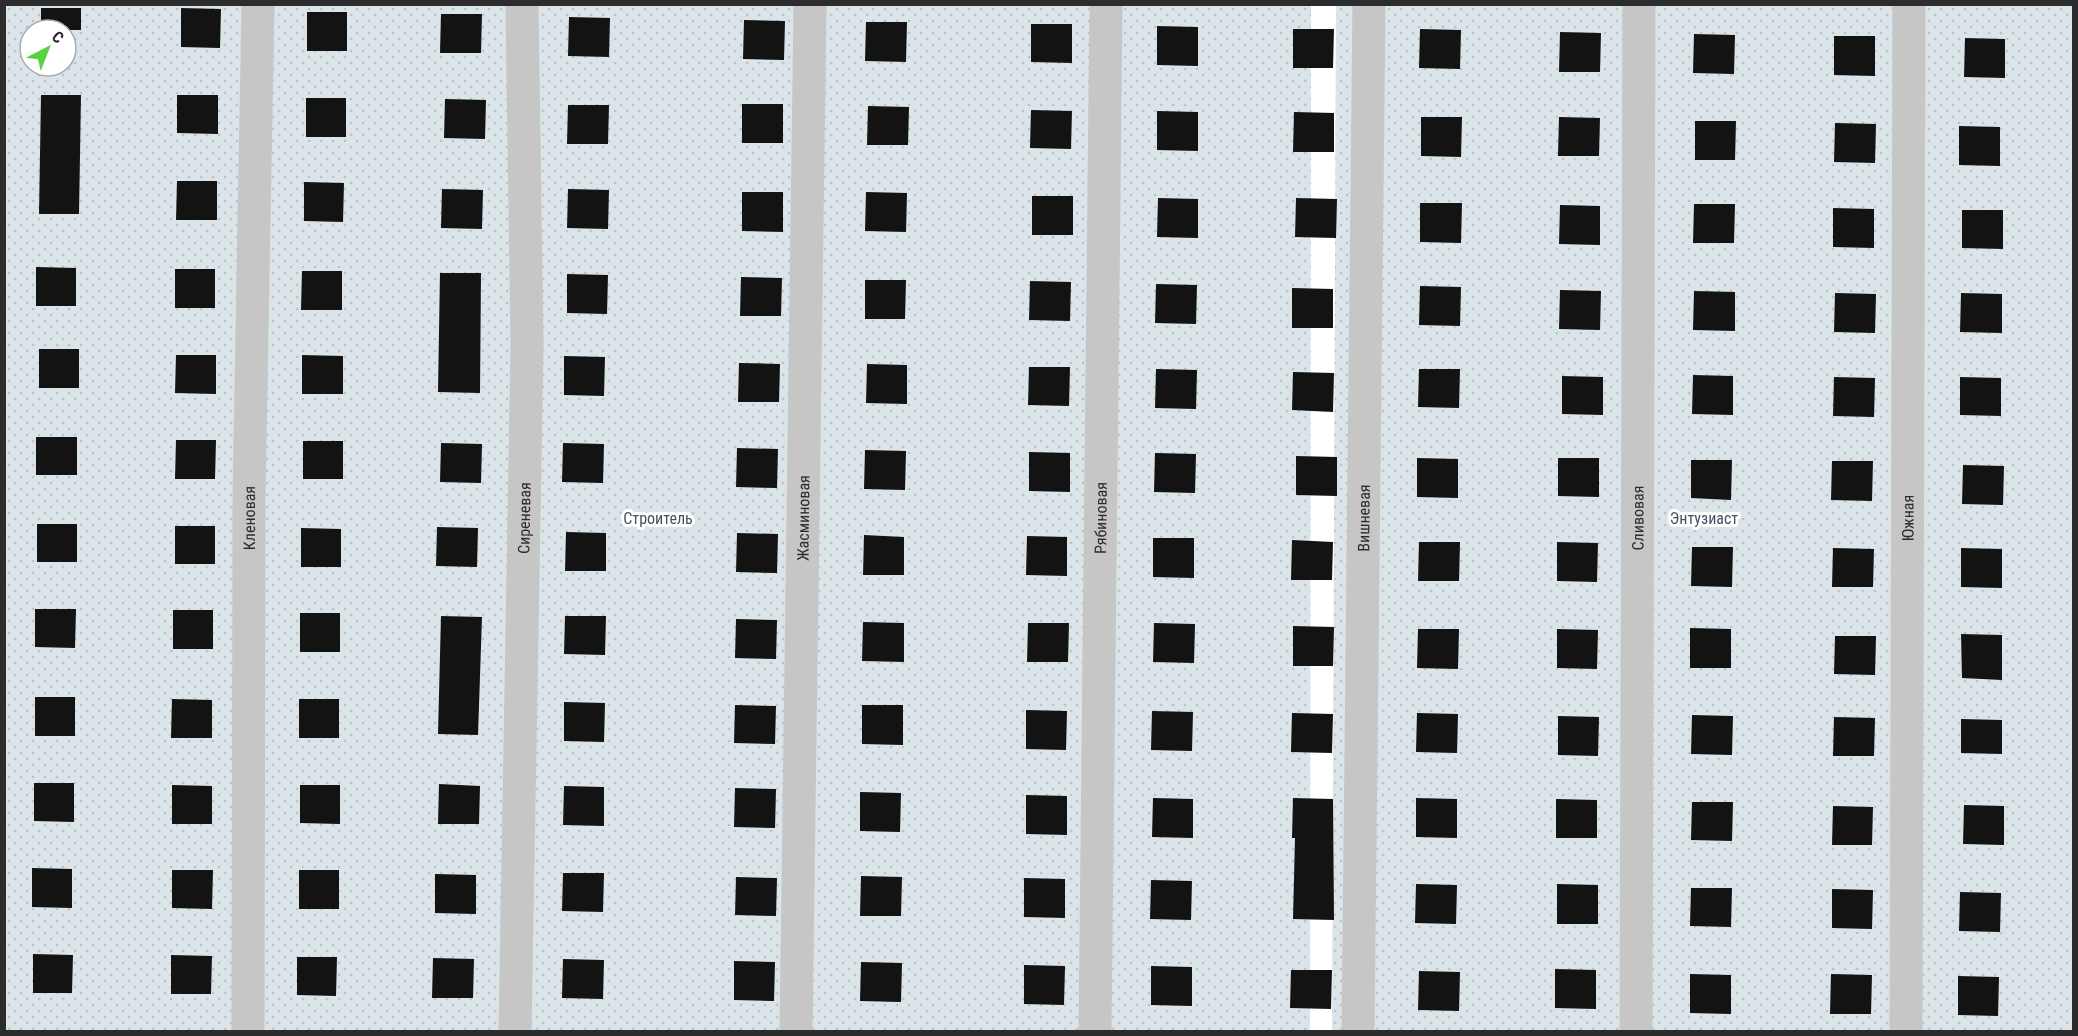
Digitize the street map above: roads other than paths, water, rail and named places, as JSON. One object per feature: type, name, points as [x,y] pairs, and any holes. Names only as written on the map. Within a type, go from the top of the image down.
[{"type":"street","name":"Кленовая","points":[[248,1032],[249,495],[258,4]]},
{"type":"street","name":"Сиреневая","points":[[515,1032],[527,345],[522,4]]},
{"type":"street","name":"Жасминовая","points":[[796,1032],[810,4]]},
{"type":"street","name":"Рябиновая","points":[[1095,1032],[1106,4]]},
{"type":"street","name":"Вишневая","points":[[1358,1032],[1369,4]]},
{"type":"street","name":"Сливовая","points":[[1636,1032],[1639,4]]},
{"type":"street","name":"Южная","points":[[1906,1032],[1909,4]]},
{"type":"park label","name":"Строитель","points":[[658,518]]},
{"type":"park label","name":"Энтузиаст","points":[[1704,518]]}]
